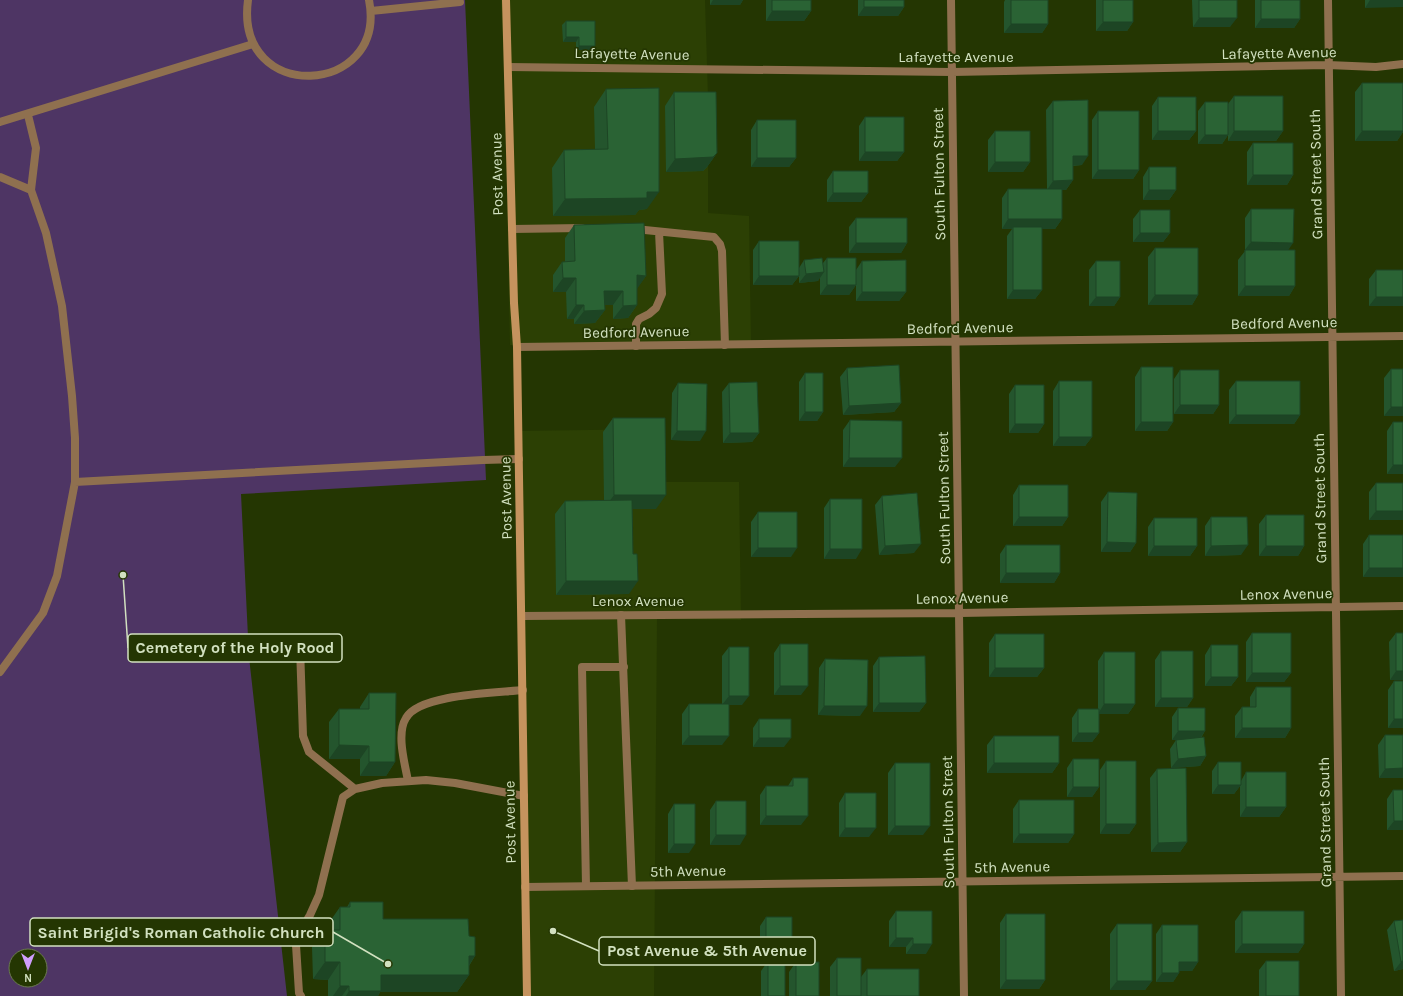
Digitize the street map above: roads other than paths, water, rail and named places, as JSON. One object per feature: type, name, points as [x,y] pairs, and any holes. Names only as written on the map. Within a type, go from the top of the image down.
[{"type":"main road","name":"Post Avenue","points":[[506,0],[514,303],[517,347],[527,996]]},
{"type":"street","points":[[248,0],[246,14],[248,29],[253,44],[263,58],[276,68],[292,74],[309,77],[326,74],[341,68],[354,57],[364,44],[370,28],[371,11],[369,0]]},
{"type":"street","name":"South Fulton Street","points":[[951,0],[964,996]]},
{"type":"street","name":"Grand Street South","points":[[1328,0],[1341,996]]},
{"type":"street","points":[[371,11],[460,2]]},
{"type":"street","points":[[0,122],[28,115],[253,44]]},
{"type":"street","name":"Lafayette Avenue","points":[[508,67],[952,72],[1328,65],[1376,67],[1403,64]]},
{"type":"street","points":[[0,672],[42,613],[57,576],[75,482],[75,438],[72,396],[62,306],[46,233],[31,190],[36,148],[28,115]]},
{"type":"street","points":[[0,177],[31,190]]},
{"type":"street","points":[[512,229],[592,228]]},
{"type":"street","points":[[628,229],[714,237],[720,244],[722,251],[725,345]]},
{"type":"street","points":[[636,346],[636,324],[639,319],[650,314],[656,308],[662,294],[659,232]]},
{"type":"street","name":"Bedford Avenue","points":[[517,347],[1403,336]]},
{"type":"street","points":[[75,482],[519,459]]},
{"type":"street","name":"Lenox Avenue","points":[[522,616],[1403,606]]},
{"type":"street","points":[[621,615],[632,886]]},
{"type":"street","points":[[300,647],[303,736],[307,747],[309,752],[355,789]]},
{"type":"street","points":[[586,886],[582,667],[624,667]]},
{"type":"street","points":[[408,781],[401,736],[406,718],[416,707],[434,701],[454,697],[523,690]]},
{"type":"street","points":[[301,996],[299,993],[296,945],[299,934],[319,895],[343,797],[355,789],[382,783],[426,780],[455,783],[524,796]]},
{"type":"street","name":"5th Avenue","points":[[525,887],[1403,876]]},
{"type":"place","name":"Cemetery of the Holy Rood","points":[[123,575]]},
{"type":"place","name":"Post Avenue & 5th Avenue","points":[[553,931]]},
{"type":"place","name":"Saint Brigid's Roman Catholic Church","points":[[388,964]]}]
